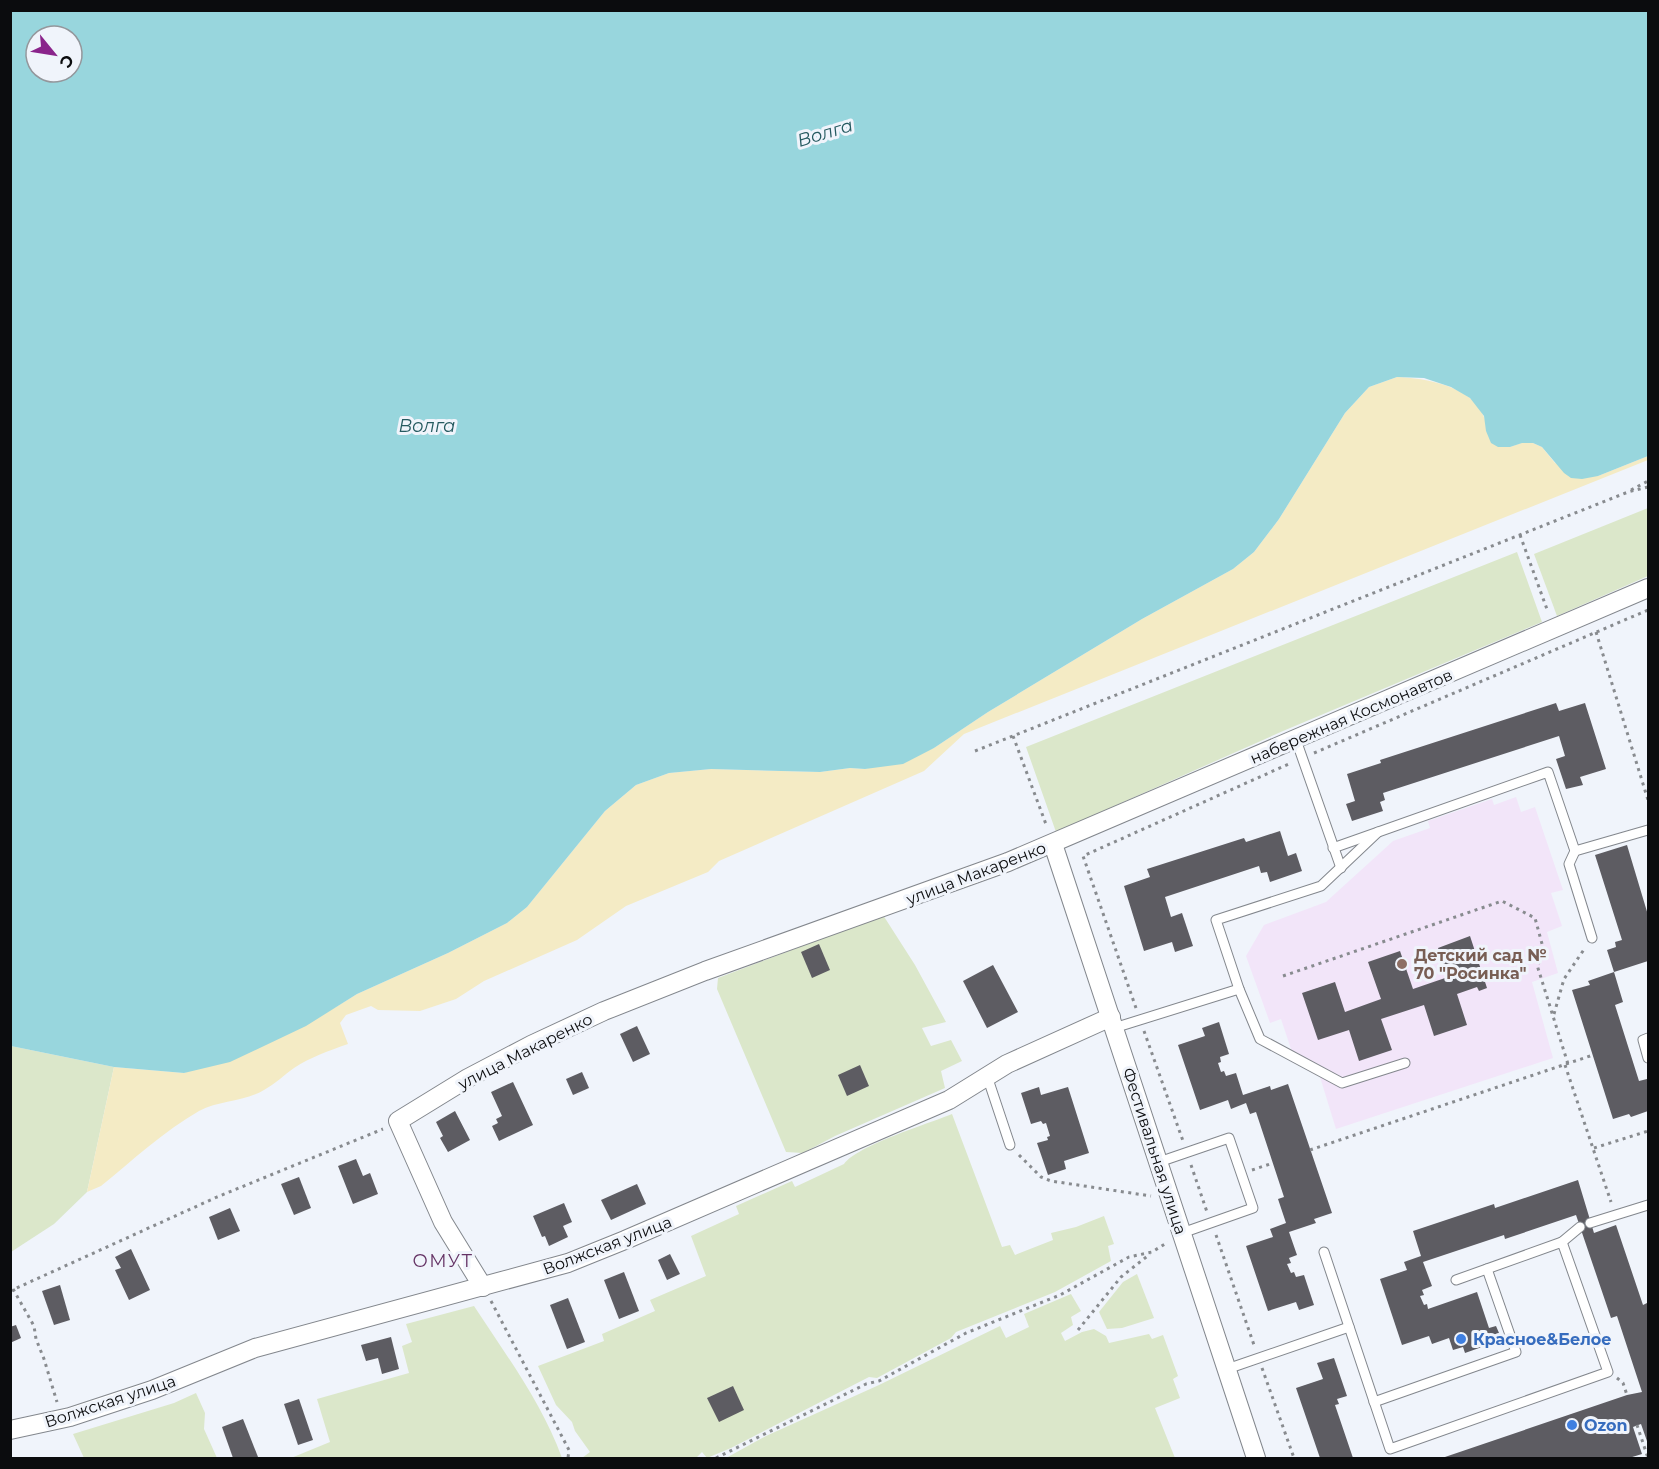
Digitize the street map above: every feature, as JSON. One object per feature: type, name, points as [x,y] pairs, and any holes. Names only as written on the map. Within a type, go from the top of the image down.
[{"type":"street","name":"набережная Космонавтов","points":[[1053,844],[1648,588]]},
{"type":"street","name":"Фестивальная улица","points":[[1053,844],[1256,1458]]},
{"type":"street","name":"улица Макаренко","points":[[398,1122],[478,1073],[604,1011],[705,971],[1053,844]]},
{"type":"street","name":"Волжская улица","points":[[10,1430],[62,1418],[152,1390],[255,1348],[568,1263],[949,1100],[1007,1064],[1113,1023]]},
{"type":"street","points":[[398,1122],[443,1222],[483,1287]]},
{"type":"lane","points":[[1296,740],[1341,868]]},
{"type":"lane","points":[[1334,848],[1548,772],[1575,851],[1569,864],[1592,938]]},
{"type":"lane","points":[[1575,851],[1648,830]]},
{"type":"lane","points":[[1378,832],[1321,886],[1216,920],[1239,989],[1260,1039],[1342,1083],[1405,1063]]},
{"type":"lane","points":[[1113,1023],[1140,1019],[1239,989]]},
{"type":"lane","points":[[1648,1038],[1643,1040],[1648,1058]]},
{"type":"lane","points":[[987,1076],[1010,1145]]},
{"type":"lane","points":[[1159,1162],[1229,1138],[1253,1208],[1182,1233]]},
{"type":"lane","points":[[1590,1223],[1648,1205]]},
{"type":"lane","points":[[1456,1280],[1562,1242],[1580,1227]]},
{"type":"lane","points":[[1324,1252],[1390,1449],[1608,1372],[1562,1242]]},
{"type":"lane","points":[[1374,1402],[1516,1352],[1487,1269]]},
{"type":"lane","points":[[1227,1369],[1349,1328]]},
{"type":"path","points":[[975,751],[1628,492],[1648,481]]},
{"type":"path","points":[[1628,492],[1648,488]]},
{"type":"path","points":[[1520,535],[1545,605]]},
{"type":"path","points":[[1293,1458],[1083,856],[1303,758],[1648,610]]},
{"type":"path","points":[[1596,632],[1648,800]]},
{"type":"path","points":[[1013,736],[1053,844]]},
{"type":"path","points":[[1282,976],[1502,901],[1534,918],[1545,955],[1537,966],[1554,1016],[1566,1064],[1616,1215]]},
{"type":"path","points":[[1554,1016],[1564,979],[1592,938]]},
{"type":"path","points":[[1310,1150],[1593,1055]]},
{"type":"path","points":[[62,1418],[36,1339],[34,1326],[12,1290],[217,1197],[374,1134],[398,1122]]},
{"type":"path","points":[[1594,1148],[1648,1131]]},
{"type":"path","points":[[1010,1145],[1041,1177],[1051,1181],[1171,1199]]},
{"type":"path","points":[[1241,1173],[1273,1162]]},
{"type":"path","points":[[1078,1330],[1121,1277],[1152,1252],[1182,1233]]},
{"type":"path","points":[[716,1458],[866,1384],[879,1381],[966,1333],[1060,1295],[1129,1257],[1152,1252]]},
{"type":"path","points":[[483,1287],[569,1450],[568,1458]]},
{"type":"path","points":[[1608,1372],[1623,1383],[1627,1395]]},
{"type":"path","points":[[1637,1425],[1648,1458]]},
{"type":"shaded area","name":"Детский сад № 70 \"Росинка\"","points":[[1516,797],[1521,812],[1535,807],[1563,890],[1551,893],[1562,926],[1547,932],[1558,973],[1532,982],[1553,1058],[1336,1129],[1320,1077],[1296,1064],[1281,1019],[1270,1023],[1246,956],[1264,925],[1326,902],[1393,841],[1430,828],[1428,821],[1492,799],[1494,805]]},
{"type":"green space","points":[[1648,508],[1648,576],[1557,616],[1534,554]]},
{"type":"green space","points":[[1517,552],[1542,622],[1283,731],[1056,832],[1026,747]]},
{"type":"green space","points":[[883,915],[915,965],[946,1022],[922,1028],[931,1046],[951,1040],[962,1061],[941,1071],[945,1088],[835,1136],[803,1153],[786,1152],[717,989],[718,978]]},
{"type":"green space","points":[[11,1046],[114,1067],[87,1192],[54,1224],[11,1252]]},
{"type":"green space","points":[[952,1114],[1002,1247],[1010,1245],[1015,1255],[1053,1240],[1051,1233],[1076,1227],[1104,1216],[1114,1244],[1108,1246],[1111,1261],[1055,1292],[956,1332],[951,1338],[877,1378],[869,1377],[707,1458],[702,1452],[696,1458],[582,1458],[590,1452],[575,1431],[572,1422],[556,1405],[538,1366],[604,1341],[602,1334],[655,1311],[650,1300],[706,1276],[691,1236],[739,1214],[736,1206],[792,1181],[795,1187],[844,1164],[878,1142]]},
{"type":"green space","points":[[1137,1274],[1154,1318],[1122,1328],[1107,1329],[1099,1312],[1123,1282]]},
{"type":"green space","points":[[1071,1294],[1081,1311],[1071,1317],[1073,1325],[1061,1333],[1065,1341],[1082,1332],[1094,1329],[1106,1336],[1109,1343],[1149,1334],[1152,1339],[1163,1335],[1178,1376],[1173,1379],[1180,1398],[1155,1408],[1175,1458],[726,1458],[766,1436],[879,1385],[1000,1326],[1006,1338],[1029,1327],[1024,1314]]},
{"type":"green space","points":[[474,1306],[534,1399],[562,1458],[291,1458],[330,1442],[317,1399],[409,1373],[402,1346],[412,1342],[406,1324]]},
{"type":"green space","points":[[196,1393],[205,1413],[204,1429],[217,1458],[84,1458],[73,1434],[174,1403]]},
{"type":"sand","points":[[1397,377],[1421,379],[1459,391],[1478,406],[1485,419],[1486,431],[1510,447],[1521,443],[1533,443],[1542,447],[1555,463],[1598,476],[1648,456],[1648,460],[964,734],[924,771],[719,861],[708,872],[626,906],[577,940],[484,981],[456,999],[420,1011],[378,1010],[371,1006],[346,1015],[340,1023],[348,1044],[294,1068],[268,1088],[256,1094],[199,1111],[161,1137],[101,1186],[87,1192],[114,1067],[184,1073],[336,1007],[357,994],[448,953],[507,923],[527,907],[605,811],[636,785],[669,773],[711,769],[820,772],[850,768],[865,769],[934,748],[988,712],[1142,619],[1233,569],[1254,552],[1279,519],[1345,413],[1369,387]]},
{"type":"water","name":"Волга","points":[[10,11],[1648,11],[1648,456],[1598,476],[1582,479],[1571,478],[1542,447],[1533,443],[1498,447],[1491,443],[1486,431],[1484,416],[1470,398],[1451,387],[1424,378],[1397,377],[1369,387],[1345,413],[1279,519],[1254,552],[1233,569],[1142,619],[988,712],[934,748],[903,764],[865,769],[850,768],[820,772],[711,769],[669,773],[636,785],[605,811],[527,907],[507,923],[448,953],[357,994],[306,1026],[230,1062],[184,1073],[114,1067],[11,1046]]},
{"type":"building","points":[[1556,703],[1559,711],[1585,703],[1606,769],[1580,777],[1583,785],[1566,789],[1556,759],[1565,756],[1559,736],[1383,793],[1385,800],[1380,802],[1383,811],[1352,821],[1346,804],[1355,801],[1347,774],[1381,763],[1380,760]]},
{"type":"building","points":[[1280,831],[1288,856],[1296,853],[1302,871],[1270,882],[1267,872],[1261,873],[1259,866],[1165,897],[1171,917],[1182,913],[1193,946],[1175,952],[1172,942],[1144,951],[1124,886],[1150,877],[1147,869],[1244,838],[1246,842]]},
{"type":"building","points":[[1627,845],[1648,915],[1648,961],[1614,972],[1607,950],[1616,947],[1615,942],[1622,940],[1595,855]]},
{"type":"building","points":[[1470,936],[1487,988],[1479,991],[1477,987],[1457,994],[1467,1025],[1434,1036],[1424,1005],[1381,1019],[1392,1050],[1359,1061],[1349,1030],[1318,1040],[1302,993],[1335,982],[1345,1012],[1381,999],[1368,962],[1400,951],[1413,989],[1448,977],[1438,948]]},
{"type":"building","points":[[819,944],[830,970],[812,978],[801,952]]},
{"type":"building","points":[[993,965],[1018,1012],[987,1028],[963,981]]},
{"type":"building","points":[[1614,972],[1623,1002],[1615,1005],[1639,1081],[1647,1079],[1648,1082],[1648,1111],[1631,1117],[1629,1114],[1613,1119],[1572,990],[1590,985],[1588,981]]},
{"type":"building","points":[[1219,1022],[1229,1054],[1220,1057],[1221,1062],[1218,1063],[1221,1072],[1224,1071],[1226,1076],[1236,1073],[1243,1095],[1270,1086],[1271,1090],[1288,1084],[1332,1213],[1314,1219],[1316,1223],[1289,1232],[1297,1255],[1289,1258],[1291,1263],[1287,1264],[1291,1273],[1294,1272],[1296,1277],[1304,1275],[1314,1305],[1299,1310],[1296,1302],[1268,1311],[1246,1246],[1273,1237],[1270,1229],[1286,1223],[1278,1199],[1284,1197],[1256,1112],[1250,1114],[1246,1103],[1231,1109],[1228,1100],[1200,1110],[1178,1045],[1205,1036],[1202,1028]]},
{"type":"building","points":[[637,1026],[650,1054],[633,1062],[620,1034]]},
{"type":"building","points":[[860,1065],[869,1086],[847,1096],[838,1075]]},
{"type":"building","points":[[582,1072],[589,1088],[573,1095],[566,1079]]},
{"type":"building","points":[[513,1082],[533,1125],[499,1141],[492,1126],[498,1123],[496,1119],[502,1116],[491,1092]]},
{"type":"building","points":[[1039,1087],[1041,1095],[1068,1087],[1089,1153],[1064,1161],[1066,1169],[1048,1175],[1037,1143],[1048,1140],[1047,1137],[1050,1136],[1046,1123],[1043,1124],[1041,1121],[1031,1124],[1021,1093]]},
{"type":"building","points":[[455,1111],[470,1140],[448,1152],[440,1138],[443,1136],[436,1122]]},
{"type":"building","points":[[356,1159],[363,1176],[370,1173],[378,1194],[353,1204],[338,1166]]},
{"type":"building","points":[[299,1177],[311,1208],[294,1215],[281,1184]]},
{"type":"building","points":[[1578,1180],[1594,1233],[1616,1225],[1643,1305],[1647,1303],[1648,1444],[1641,1424],[1633,1427],[1642,1454],[1629,1458],[1442,1458],[1627,1395],[1642,1392],[1617,1316],[1611,1318],[1576,1215],[1505,1239],[1504,1235],[1423,1262],[1432,1286],[1422,1290],[1424,1295],[1420,1296],[1428,1309],[1477,1292],[1489,1328],[1496,1326],[1499,1333],[1493,1335],[1496,1342],[1465,1353],[1463,1347],[1453,1350],[1449,1338],[1432,1344],[1429,1336],[1402,1345],[1380,1279],[1407,1270],[1404,1262],[1421,1256],[1413,1231],[1494,1204],[1495,1208]]},
{"type":"building","points":[[637,1184],[646,1204],[611,1220],[601,1200]]},
{"type":"building","points":[[564,1203],[572,1222],[563,1226],[568,1237],[549,1246],[545,1236],[542,1237],[533,1216]]},
{"type":"building","points":[[230,1208],[240,1231],[218,1240],[209,1217]]},
{"type":"building","points":[[131,1249],[150,1290],[129,1300],[115,1270],[121,1268],[115,1257]]},
{"type":"building","points":[[670,1254],[680,1274],[667,1280],[658,1260]]},
{"type":"building","points":[[624,1272],[639,1311],[619,1319],[604,1280]]},
{"type":"building","points":[[60,1285],[70,1320],[54,1325],[42,1291]]},
{"type":"building","points":[[568,1298],[585,1342],[567,1349],[550,1305]]},
{"type":"building","points":[[16,1325],[21,1338],[10,1343],[10,1327]]},
{"type":"building","points":[[391,1337],[399,1369],[382,1374],[378,1358],[366,1361],[361,1345]]},
{"type":"building","points":[[1334,1358],[1347,1396],[1337,1399],[1339,1404],[1335,1405],[1353,1458],[1320,1458],[1296,1388],[1323,1379],[1317,1363]]},
{"type":"building","points":[[733,1386],[744,1410],[719,1422],[707,1398]]},
{"type":"building","points":[[299,1399],[313,1440],[298,1445],[284,1404]]},
{"type":"building","points":[[243,1419],[258,1457],[233,1458],[222,1427]]},
{"type":"place","name":"Детский сад № 70 \"Росинка\"","points":[[1402,964]]},
{"type":"place","name":"Красное&Белое","points":[[1461,1339]]},
{"type":"place","name":"Ozon","points":[[1572,1425]]},
{"type":"district","name":"ОМУТ","points":[[443,1261]]}]
